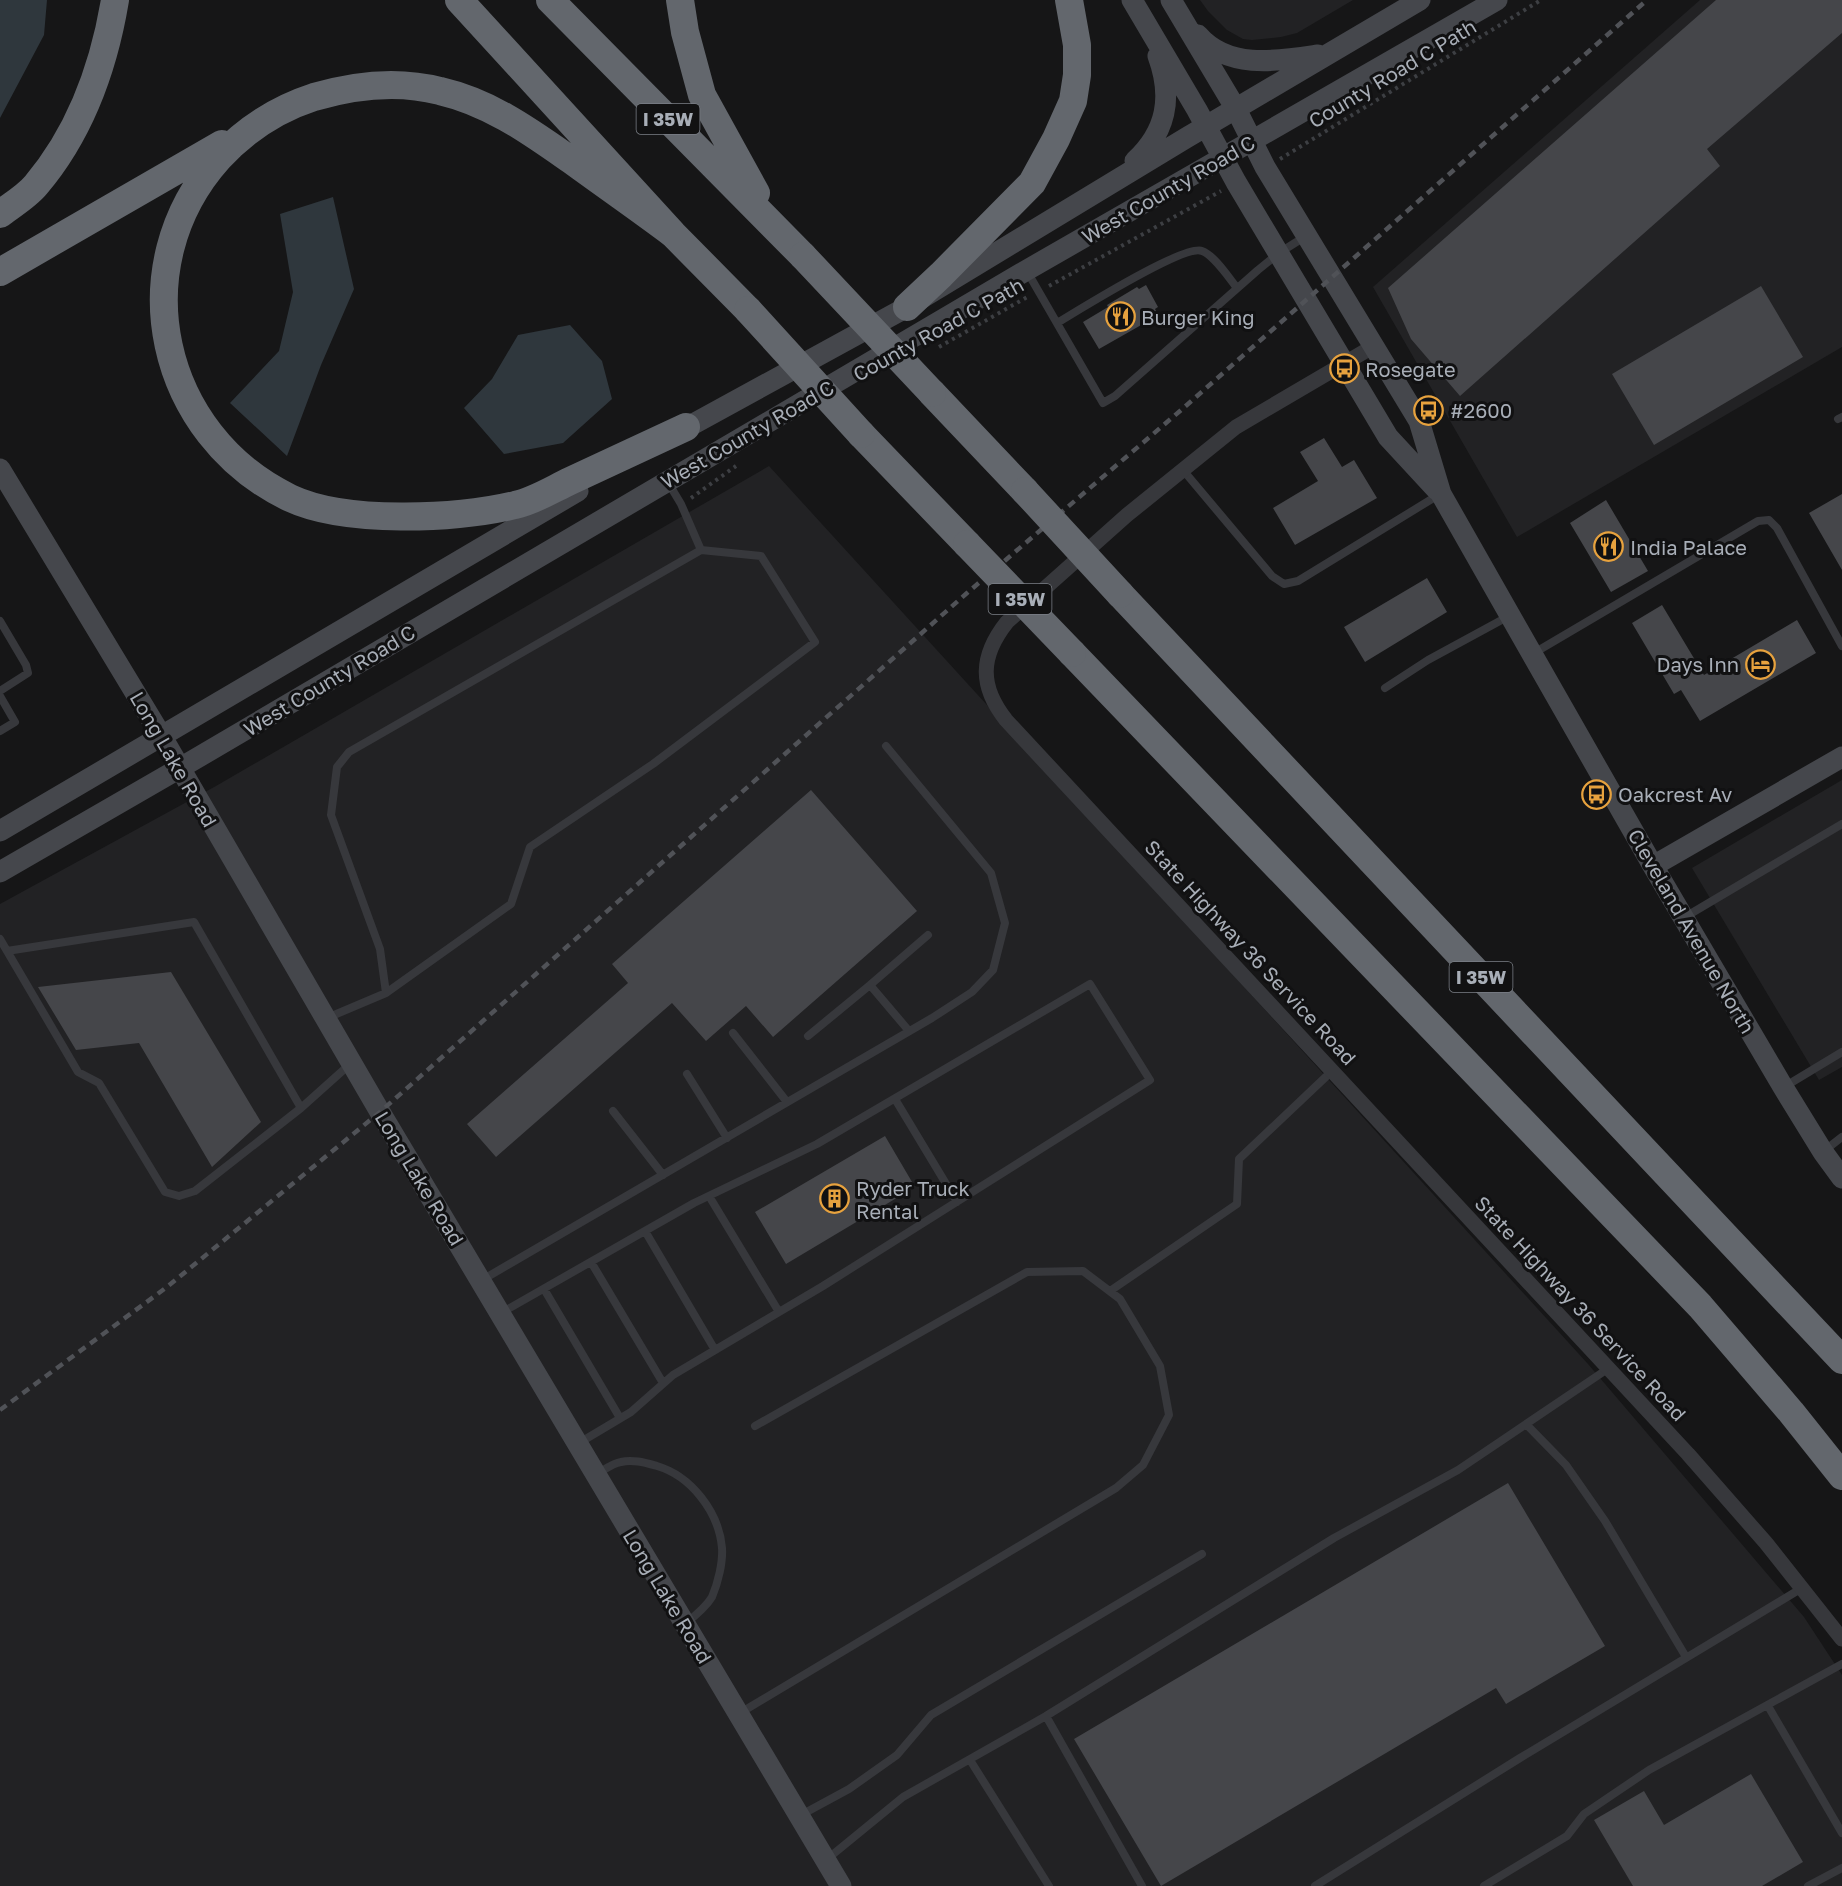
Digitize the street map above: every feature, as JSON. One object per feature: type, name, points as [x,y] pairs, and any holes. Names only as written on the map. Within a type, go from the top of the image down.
[{"type":"highway","points":[[0,214],[34,187],[56,158],[80,117],[96,79],[109,33],[115,0]]},
{"type":"highway","name":"I 35W","points":[[459,0],[673,234],[748,310],[861,434],[1700,1306],[1791,1412],[1842,1476]]},
{"type":"highway","name":"I 35W","points":[[550,0],[794,247],[1842,1360]]},
{"type":"highway","points":[[680,0],[685,32],[702,95],[746,176],[794,247]]},
{"type":"highway","points":[[689,44],[692,0]]},
{"type":"highway","points":[[907,307],[1032,183],[1056,139],[1073,101],[1077,75],[1077,45],[1070,0]]},
{"type":"highway","points":[[0,272],[264,120],[300,102],[337,90],[370,86],[437,90],[469,99],[500,112],[673,234]]},
{"type":"highway","points":[[264,120],[233,143],[207,172],[190,198],[177,224],[164,282],[164,316],[169,349],[178,381],[192,409],[214,440],[237,463],[263,483],[291,499],[320,509],[378,515],[424,516],[473,512],[519,504],[686,427]]},
{"type":"street","name":"Cleveland Avenue North","points":[[1132,0],[1388,437],[1441,494]]},
{"type":"street","name":"West County Road C","points":[[0,831],[686,427],[907,307],[1112,182],[1420,0]]},
{"type":"street","name":"West County Road C","points":[[0,872],[1027,270],[1497,0]]},
{"type":"street","name":"Cleveland Avenue North","points":[[1175,7],[1236,109],[1265,166],[1419,421],[1441,494],[1532,654],[1683,918],[1783,1087],[1842,1178]]},
{"type":"street","points":[[1175,7],[1204,42],[1227,57],[1279,61],[1328,54]]},
{"type":"street","points":[[1112,182],[1149,148],[1165,111],[1166,92],[1162,68],[1146,22]]},
{"type":"street","name":"State Highway 36 Service Road","points":[[1374,346],[1236,426],[1127,515],[1007,622],[995,637],[988,653],[986,670],[988,689],[995,706],[1006,720],[1704,1471],[1842,1639]]},
{"type":"street","name":"Long Lake Road","points":[[0,469],[162,737],[500,1314],[842,1886]]},
{"type":"street","points":[[1653,866],[1842,757]]},
{"type":"lane","points":[[1027,270],[1103,404],[1279,253],[1307,235]]},
{"type":"lane","points":[[1057,323],[1141,274],[1193,250],[1203,251],[1219,265],[1237,288]]},
{"type":"lane","points":[[1183,470],[1272,576],[1284,584],[1298,581],[1441,494]]},
{"type":"lane","points":[[668,480],[700,549]]},
{"type":"lane","points":[[1532,654],[1758,521],[1769,520],[1777,528],[1842,646]]},
{"type":"lane","points":[[326,1018],[386,993],[511,904],[530,847],[653,765],[815,642],[761,556],[700,549],[349,752],[337,767],[332,815],[380,949],[386,993]]},
{"type":"lane","points":[[1385,688],[1428,660],[1510,615]]},
{"type":"lane","points":[[0,621],[26,665],[28,673],[0,694],[15,722],[0,731]]},
{"type":"lane","points":[[481,1281],[909,1031],[972,992],[993,970],[1005,923],[991,873],[886,746]]},
{"type":"lane","points":[[1683,918],[1842,824]]},
{"type":"lane","points":[[7,951],[194,922],[301,1108]]},
{"type":"lane","points":[[808,1036],[928,935]]},
{"type":"lane","points":[[0,939],[78,1072],[99,1083],[165,1192],[179,1196],[195,1191],[301,1108],[352,1063]]},
{"type":"lane","points":[[500,1314],[709,1196],[816,1144],[1090,984],[1150,1080],[957,1202],[673,1375],[631,1412],[578,1444]]},
{"type":"lane","points":[[870,985],[909,1031]]},
{"type":"lane","points":[[733,1033],[787,1102]]},
{"type":"lane","points":[[1783,1087],[1842,1052]]},
{"type":"lane","points":[[1110,1291],[1237,1204],[1239,1159],[1332,1071]]},
{"type":"lane","points":[[687,1074],[727,1138]]},
{"type":"lane","points":[[895,1098],[957,1202]]},
{"type":"lane","points":[[613,1111],[663,1175]]},
{"type":"lane","points":[[1823,1152],[1842,1137]]},
{"type":"lane","points":[[709,1196],[779,1312]]},
{"type":"lane","points":[[645,1231],[715,1350]]},
{"type":"lane","points":[[591,1262],[663,1383]]},
{"type":"lane","points":[[739,1714],[1116,1488],[1143,1465],[1169,1415],[1160,1366],[1120,1299],[1083,1271],[1028,1272],[755,1426]]},
{"type":"lane","points":[[544,1289],[620,1418]]},
{"type":"lane","points":[[826,1860],[903,1797],[1046,1716],[1334,1538],[1458,1470],[1609,1368]]},
{"type":"lane","points":[[1526,1424],[1566,1465],[1605,1521],[1686,1657]]},
{"type":"lane","points":[[596,1474],[621,1461],[640,1461],[665,1469],[685,1482],[701,1497],[715,1521],[722,1548],[720,1572],[711,1598],[685,1624]]},
{"type":"lane","points":[[800,1816],[849,1789],[897,1755],[931,1715],[1203,1554]]},
{"type":"lane","points":[[1316,1886],[1520,1758],[1802,1588]]},
{"type":"lane","points":[[1484,1886],[1567,1836],[1584,1814],[1649,1770],[1842,1664]]},
{"type":"lane","points":[[1768,1706],[1842,1833]]},
{"type":"lane","points":[[1046,1716],[1142,1886]]},
{"type":"lane","points":[[970,1760],[1049,1886]]},
{"type":"lane","points":[[1808,1886],[1842,1868]]},
{"type":"path","name":"County Road C Path","points":[[1290,153],[1541,0]]},
{"type":"path","name":"County Road C Path","points":[[933,350],[1038,290],[1218,193]]},
{"type":"path","points":[[681,504],[739,464]]},
{"type":"shaded area","points":[[0,0],[47,0],[44,35],[0,118]]},
{"type":"shaded area","points":[[1200,0],[1353,0],[1297,33],[1252,40],[1243,39],[1227,30]]},
{"type":"shaded area","points":[[1700,0],[1842,0],[1842,347],[1517,537],[1373,287]]},
{"type":"shaded area","points":[[333,197],[354,289],[321,365],[287,456],[230,403],[279,351],[293,292],[280,214]]},
{"type":"shaded area","points":[[570,325],[602,361],[612,399],[563,443],[504,454],[464,408],[492,379],[518,335]]},
{"type":"shaded area","points":[[769,466],[1588,1364],[1804,1617],[1842,1675],[1842,1886],[0,1886],[0,904],[216,786]]},
{"type":"shaded area","points":[[1842,780],[1842,1067],[1819,1080],[1692,868]]},
{"type":"building","points":[[1716,0],[1842,0],[1842,33],[1707,149],[1720,166],[1460,396],[1411,339],[1388,288]]},
{"type":"building","name":"Burger King","points":[[1146,285],[1158,307],[1155,309],[1157,313],[1141,322],[1143,324],[1099,349],[1083,322],[1137,287],[1139,289]]},
{"type":"building","points":[[1761,286],[1803,357],[1654,445],[1612,374]]},
{"type":"building","points":[[1324,438],[1342,467],[1354,460],[1377,498],[1295,545],[1273,508],[1318,481],[1300,452]]},
{"type":"building","points":[[1842,494],[1842,570],[1809,513]]},
{"type":"building","name":"India Palace","points":[[1606,500],[1648,571],[1611,592],[1570,523]]},
{"type":"building","points":[[1427,578],[1447,612],[1365,662],[1344,627]]},
{"type":"building","name":"Days Inn","points":[[1662,605],[1704,675],[1797,620],[1816,653],[1700,721],[1681,690],[1674,694],[1632,623]]},
{"type":"building","points":[[811,790],[917,911],[773,1037],[746,1006],[706,1041],[672,1003],[496,1157],[467,1124],[628,983],[612,964]]},
{"type":"building","points":[[171,972],[261,1122],[212,1167],[139,1043],[76,1050],[38,987]]},
{"type":"building","name":"Ryder Truck Rental","points":[[885,1136],[915,1187],[786,1264],[755,1212]]},
{"type":"building","points":[[1508,1483],[1605,1646],[1506,1704],[1496,1688],[1161,1886],[1074,1739]]},
{"type":"building","points":[[1751,1774],[1803,1862],[1762,1886],[1633,1886],[1594,1820],[1644,1791],[1664,1825]]},
{"type":"railway","points":[[0,1410],[167,1287],[380,1112],[967,593],[1180,411],[1647,0]]},
{"type":"place","name":"Burger King","points":[[1120,317]]},
{"type":"place","name":"Rosegate","points":[[1344,369]]},
{"type":"place","name":"#2600","points":[[1429,410]]},
{"type":"place","name":"India Palace","points":[[1609,547]]},
{"type":"place","name":"Days Inn","points":[[1760,664]]},
{"type":"place","name":"Oakcrest Av","points":[[1597,794]]},
{"type":"place","name":"Ryder Truck Rental","points":[[835,1199]]}]
